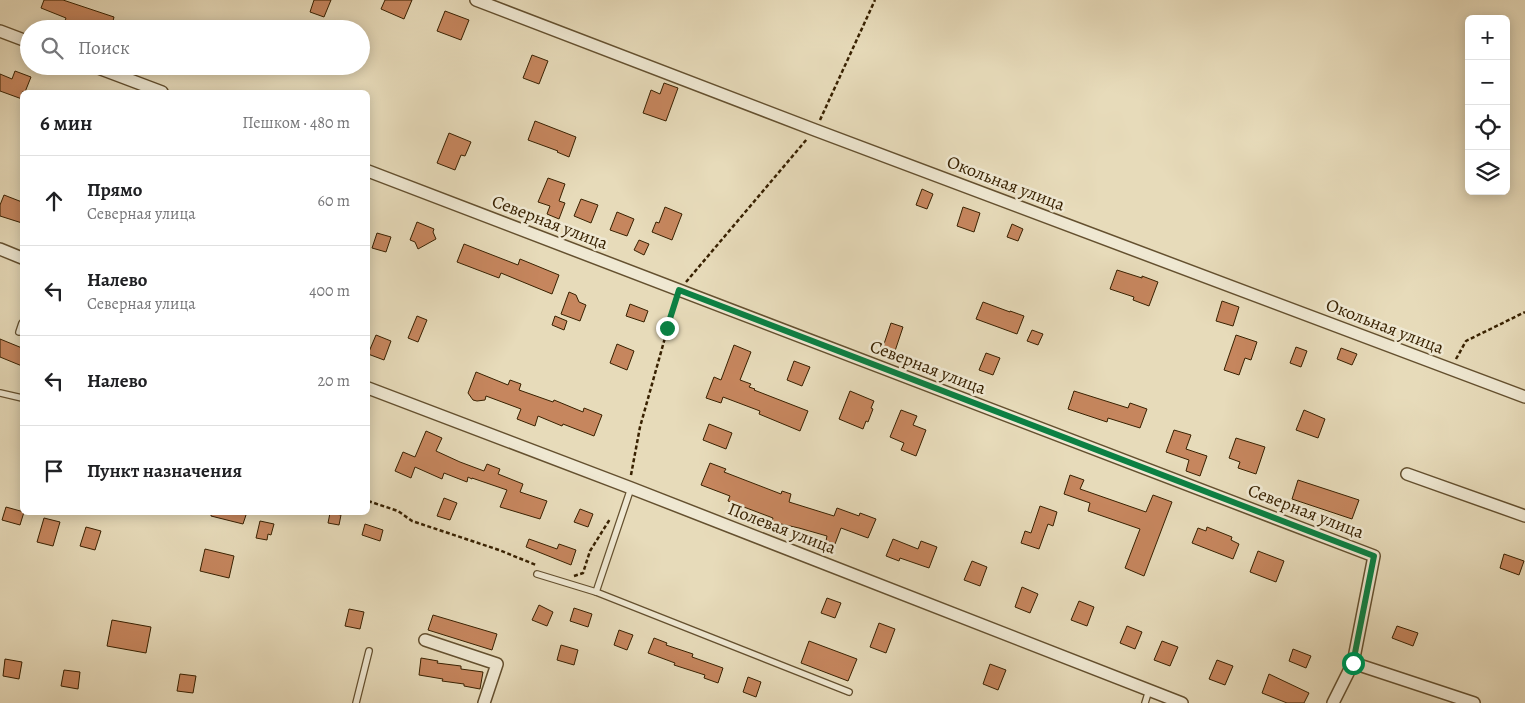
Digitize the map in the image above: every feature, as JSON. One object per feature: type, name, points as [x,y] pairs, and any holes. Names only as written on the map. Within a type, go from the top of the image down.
[{"type":"street","name":"Окольная улица","points":[[476,0],[815,130],[1525,397]]},
{"type":"street","points":[[0,31],[20,39]]},
{"type":"street","points":[[117,75],[157,90]]},
{"type":"street","name":"Северная улица","points":[[370,172],[1374,556],[1353,663]]},
{"type":"street","points":[[0,249],[20,257]]},
{"type":"street","name":"Полевая улица","points":[[370,389],[1182,703]]},
{"type":"street","points":[[1407,474],[1525,516]]},
{"type":"street","points":[[425,640],[497,664],[484,703]]},
{"type":"street","points":[[1333,703],[1353,663],[1474,703]]},
{"type":"lane","points":[[0,393],[20,398]]},
{"type":"lane","points":[[596,592],[626,487]]},
{"type":"lane","points":[[537,574],[596,592],[849,692]]},
{"type":"lane","points":[[356,703],[369,651]]},
{"type":"lane","points":[[1145,703],[1149,690]]},
{"type":"path","points":[[626,487],[632,474],[640,428],[679,290],[815,130],[875,0]]},
{"type":"path","points":[[1450,369],[1466,341],[1525,312]]},
{"type":"path","points":[[370,502],[398,511],[412,520],[499,550],[540,567]]},
{"type":"path","points":[[570,578],[583,573],[590,551],[613,512]]},
{"type":"building","points":[[44,0],[63,0],[114,17],[113,20],[65,20],[66,18],[41,8]]},
{"type":"building","points":[[314,0],[331,0],[324,17],[310,12]]},
{"type":"building","points":[[385,0],[412,0],[404,19],[381,9]]},
{"type":"building","points":[[445,11],[469,20],[461,40],[437,31]]},
{"type":"building","points":[[532,55],[548,61],[539,84],[523,78]]},
{"type":"building","points":[[15,71],[20,73],[20,75],[31,77],[26,90],[20,90],[20,98],[0,91],[0,74],[12,79]]},
{"type":"building","points":[[664,83],[678,88],[666,121],[643,113],[651,90],[660,94]]},
{"type":"building","points":[[535,121],[576,137],[569,157],[528,140]]},
{"type":"building","points":[[449,133],[471,142],[465,156],[461,155],[455,170],[437,163]]},
{"type":"building","points":[[548,178],[565,184],[559,201],[565,203],[559,219],[547,214],[550,206],[538,202]]},
{"type":"building","points":[[922,189],[933,194],[927,209],[916,205]]},
{"type":"building","points":[[4,195],[20,201],[20,222],[0,216],[0,205]]},
{"type":"building","points":[[581,199],[598,205],[591,223],[574,216]]},
{"type":"building","points":[[665,207],[682,214],[672,240],[652,232],[656,222],[659,223]]},
{"type":"building","points":[[963,207],[980,213],[974,232],[957,226]]},
{"type":"building","points":[[617,212],[634,219],[627,236],[610,230]]},
{"type":"building","points":[[417,222],[434,229],[433,232],[436,239],[418,249],[415,242],[410,240]]},
{"type":"building","points":[[1012,224],[1023,229],[1018,241],[1007,237]]},
{"type":"building","points":[[377,233],[391,237],[386,252],[372,248]]},
{"type":"building","points":[[639,240],[649,244],[644,255],[634,250]]},
{"type":"building","points":[[464,244],[518,265],[520,259],[559,275],[552,294],[501,273],[499,278],[457,262]]},
{"type":"building","points":[[1117,270],[1158,282],[1149,306],[1133,300],[1134,297],[1110,289]]},
{"type":"building","points":[[569,292],[576,295],[579,302],[586,305],[580,321],[561,314]]},
{"type":"building","points":[[1222,301],[1239,307],[1233,326],[1216,321]]},
{"type":"building","points":[[983,302],[1024,316],[1017,334],[976,319]]},
{"type":"building","points":[[630,304],[648,311],[644,322],[626,316]]},
{"type":"building","points":[[417,316],[427,320],[418,342],[408,338]]},
{"type":"building","points":[[555,316],[567,321],[564,330],[552,325]]},
{"type":"building","points":[[891,323],[903,327],[893,357],[881,353]]},
{"type":"building","points":[[1032,330],[1043,334],[1038,345],[1027,341]]},
{"type":"building","points":[[376,335],[391,341],[384,360],[370,355],[370,349]]},
{"type":"building","points":[[1236,335],[1257,342],[1251,360],[1245,358],[1239,375],[1224,370]]},
{"type":"building","points":[[0,339],[20,347],[20,365],[0,357]]},
{"type":"building","points":[[617,344],[634,351],[627,370],[610,363]]},
{"type":"building","points":[[734,345],[751,352],[740,380],[751,384],[749,387],[754,390],[808,411],[800,431],[759,414],[760,411],[723,397],[721,403],[706,398],[714,377],[721,380]]},
{"type":"building","points":[[1296,347],[1307,351],[1301,367],[1290,363]]},
{"type":"building","points":[[1341,348],[1357,354],[1352,365],[1337,359]]},
{"type":"building","points":[[986,353],[1000,358],[993,375],[979,370]]},
{"type":"building","points":[[794,361],[810,367],[802,386],[787,380]]},
{"type":"building","points":[[476,372],[508,385],[510,380],[521,384],[519,390],[553,402],[554,400],[583,412],[584,408],[602,415],[594,436],[538,416],[535,426],[517,419],[521,409],[486,396],[485,400],[473,400],[468,393]]},
{"type":"building","points":[[850,391],[874,401],[868,422],[866,421],[863,429],[839,419]]},
{"type":"building","points":[[1074,391],[1128,408],[1130,403],[1147,409],[1140,428],[1108,418],[1107,422],[1068,409]]},
{"type":"building","points":[[901,410],[917,416],[913,425],[926,430],[916,456],[901,450],[904,443],[890,437]]},
{"type":"building","points":[[1304,410],[1325,419],[1318,438],[1296,430]]},
{"type":"building","points":[[709,424],[732,433],[726,449],[703,440]]},
{"type":"building","points":[[1174,430],[1191,435],[1186,449],[1207,456],[1200,476],[1186,471],[1189,460],[1166,452]]},
{"type":"building","points":[[426,431],[442,438],[436,451],[484,471],[487,464],[500,469],[498,474],[523,484],[520,492],[547,501],[540,519],[500,507],[507,490],[472,478],[468,477],[467,482],[444,473],[442,479],[415,467],[411,478],[395,471],[403,452],[415,457]]},
{"type":"building","points":[[1236,438],[1265,447],[1256,474],[1238,468],[1240,462],[1229,458]]},
{"type":"building","points":[[710,463],[726,469],[724,472],[781,494],[782,491],[791,494],[789,502],[834,516],[837,508],[859,516],[860,513],[876,519],[868,538],[841,528],[835,544],[826,541],[827,536],[781,524],[780,527],[771,524],[773,518],[728,501],[730,496],[701,485]]},
{"type":"building","points":[[1070,475],[1084,480],[1080,489],[1146,512],[1153,495],[1172,502],[1144,576],[1125,568],[1140,529],[1088,511],[1090,503],[1064,494]]},
{"type":"building","points":[[1298,480],[1359,500],[1352,519],[1292,499]]},
{"type":"building","points":[[444,498],[457,503],[450,520],[437,516]]},
{"type":"building","points":[[1040,506],[1057,512],[1053,526],[1048,524],[1039,549],[1021,543],[1025,531],[1031,533]]},
{"type":"building","points":[[6,507],[20,511],[20,515],[23,515],[20,525],[2,520]]},
{"type":"building","points":[[580,509],[593,514],[588,527],[574,522]]},
{"type":"building","points":[[211,515],[246,515],[243,524]]},
{"type":"building","points":[[330,515],[341,515],[339,525],[328,523]]},
{"type":"building","points":[[44,518],[60,522],[53,546],[37,542]]},
{"type":"building","points":[[260,521],[274,524],[271,535],[268,534],[267,540],[256,538]]},
{"type":"building","points":[[365,524],[383,530],[380,541],[362,535]]},
{"type":"building","points":[[86,527],[101,531],[95,550],[80,546]]},
{"type":"building","points":[[1207,527],[1232,537],[1231,540],[1239,544],[1233,559],[1192,543],[1198,528],[1206,531]]},
{"type":"building","points":[[529,539],[557,549],[559,544],[576,550],[571,565],[526,547]]},
{"type":"building","points":[[893,539],[918,549],[921,541],[937,547],[929,568],[900,558],[899,561],[886,556]]},
{"type":"building","points":[[205,549],[234,556],[229,578],[200,571]]},
{"type":"building","points":[[1258,551],[1284,561],[1276,582],[1250,572]]},
{"type":"building","points":[[1504,554],[1524,561],[1519,575],[1500,568]]},
{"type":"building","points":[[972,561],[987,567],[980,586],[964,580]]},
{"type":"building","points":[[1022,587],[1038,594],[1030,613],[1015,607]]},
{"type":"building","points":[[827,598],[841,603],[835,618],[821,613]]},
{"type":"building","points":[[1079,601],[1094,607],[1087,626],[1071,620]]},
{"type":"building","points":[[539,605],[553,612],[547,626],[532,620]]},
{"type":"building","points":[[574,608],[592,614],[588,627],[570,621]]},
{"type":"building","points":[[349,609],[364,612],[360,629],[345,626]]},
{"type":"building","points":[[433,615],[497,634],[492,650],[428,630]]},
{"type":"building","points":[[112,620],[151,627],[146,653],[107,646]]},
{"type":"building","points":[[879,623],[895,629],[886,653],[870,647]]},
{"type":"building","points":[[1127,626],[1142,632],[1135,649],[1120,643]]},
{"type":"building","points":[[1397,626],[1418,633],[1413,646],[1392,638]]},
{"type":"building","points":[[619,630],[633,635],[627,650],[614,645]]},
{"type":"building","points":[[654,638],[667,643],[666,645],[693,654],[692,657],[723,668],[718,683],[704,678],[705,675],[674,665],[675,663],[648,653]]},
{"type":"building","points":[[809,641],[857,659],[848,681],[801,663]]},
{"type":"building","points":[[1162,641],[1178,647],[1170,666],[1154,660]]},
{"type":"building","points":[[561,645],[578,650],[574,665],[557,660]]},
{"type":"building","points":[[1293,649],[1311,656],[1306,668],[1289,661]]},
{"type":"building","points":[[421,658],[438,661],[437,663],[461,666],[461,669],[483,672],[480,689],[419,675]]},
{"type":"building","points":[[5,659],[22,662],[19,679],[3,676]]},
{"type":"building","points":[[1217,660],[1233,666],[1225,685],[1209,679]]},
{"type":"building","points":[[990,664],[1006,670],[998,690],[983,684]]},
{"type":"building","points":[[64,670],[80,672],[78,689],[61,686]]},
{"type":"building","points":[[180,674],[196,676],[193,693],[177,691]]},
{"type":"building","points":[[1269,674],[1309,693],[1304,703],[1287,703],[1262,693]]},
{"type":"building","points":[[748,677],[761,682],[756,697],[743,692]]},
{"type":"route","points":[[667,328],[679,290],[1374,556],[1353,663]]}]
